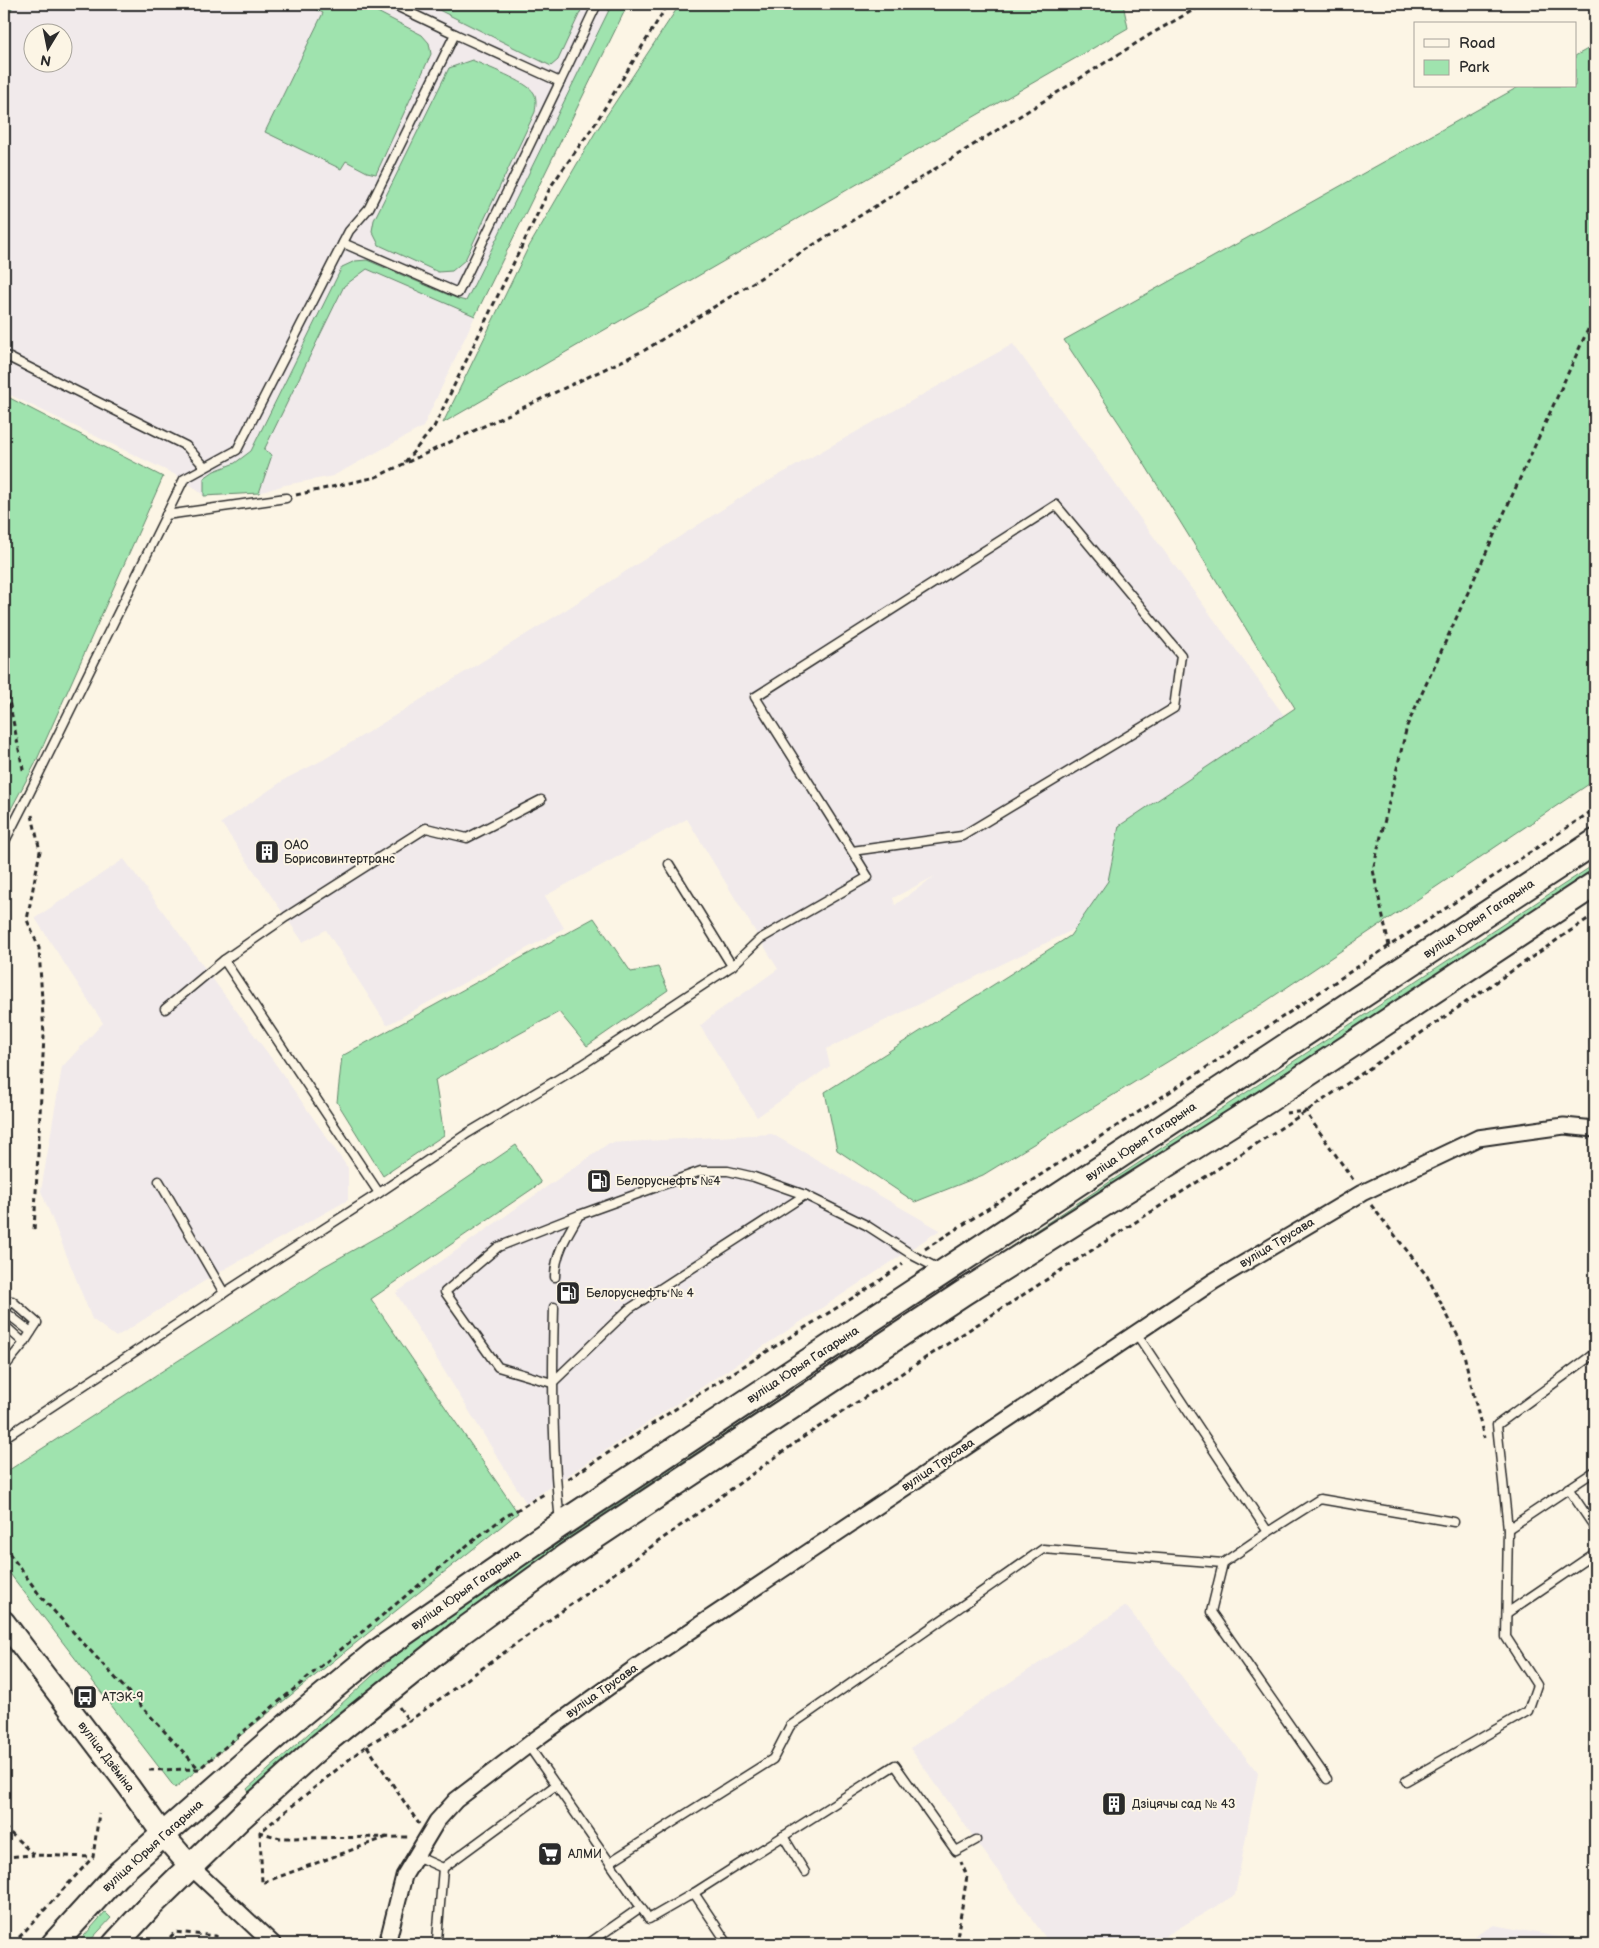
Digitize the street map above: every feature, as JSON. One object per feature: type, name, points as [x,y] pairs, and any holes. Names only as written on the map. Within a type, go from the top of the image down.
[{"type":"main road","name":"вуліца Юрыя Гагарына","points":[[54,1944],[116,1876],[164,1836],[245,1763],[374,1654],[560,1525],[1595,842]]},
{"type":"main road","points":[[115,1944],[149,1907],[241,1817],[321,1745],[460,1633],[566,1556],[963,1293],[1266,1101],[1595,884]]},
{"type":"main road","name":"вуліца Дзёміна","points":[[4,1622],[164,1836],[191,1867]]},
{"type":"street","name":"вуліца Трусава","points":[[387,1944],[404,1876],[437,1821],[456,1800],[534,1740],[636,1668],[1214,1280],[1362,1193],[1478,1138],[1564,1126],[1595,1128]]},
{"type":"street","points":[[191,1867],[273,1944]]},
{"type":"lane","points":[[392,4],[560,82]]},
{"type":"lane","points":[[343,243],[458,293],[596,4]]},
{"type":"lane","points":[[4,842],[184,479],[236,450],[349,231],[369,208],[455,34]]},
{"type":"lane","points":[[4,355],[186,446],[205,467]]},
{"type":"lane","points":[[166,515],[286,498]]},
{"type":"lane","points":[[4,1426],[6,1436],[468,1133],[582,1065],[732,966],[760,939],[868,877],[755,697],[1056,505],[1181,655],[1174,708],[962,836],[852,851]]},
{"type":"lane","points":[[165,1010],[224,960],[286,917],[426,828],[467,838],[541,800]]},
{"type":"lane","points":[[669,864],[732,966]]},
{"type":"lane","points":[[224,960],[379,1193]]},
{"type":"lane","points":[[552,1383],[498,1367],[445,1292],[498,1247],[578,1215],[700,1171],[728,1171],[754,1177],[805,1195],[866,1225],[914,1256],[945,1272]]},
{"type":"lane","points":[[159,1181],[224,1293]]},
{"type":"lane","points":[[552,1383],[629,1309],[805,1195]]},
{"type":"lane","points":[[555,1277],[555,1265],[558,1256],[578,1215]]},
{"type":"lane","points":[[4,1368],[7,1358],[24,1343],[37,1323],[12,1301],[4,1311],[31,1332]]},
{"type":"lane","points":[[554,1307],[552,1383],[556,1487],[560,1525]]},
{"type":"lane","points":[[4,1325],[24,1343]]},
{"type":"lane","points":[[1136,1333],[1268,1532]]},
{"type":"lane","points":[[1406,1781],[1528,1710],[1536,1685],[1506,1637],[1508,1529],[1496,1425],[1595,1353]]},
{"type":"lane","points":[[1508,1529],[1595,1471]]},
{"type":"lane","points":[[1568,1488],[1595,1528]]},
{"type":"lane","points":[[610,1862],[773,1759],[790,1726],[1043,1549],[1223,1563],[1320,1499],[1454,1522]]},
{"type":"lane","points":[[1507,1613],[1595,1553]]},
{"type":"lane","points":[[1223,1563],[1211,1612],[1328,1779]]},
{"type":"lane","points":[[534,1740],[556,1785],[649,1918],[694,1893],[895,1765],[956,1852],[976,1840]]},
{"type":"lane","points":[[440,1944],[437,1940],[443,1868],[556,1785]]},
{"type":"lane","points":[[783,1836],[805,1872]]},
{"type":"lane","points":[[416,1856],[443,1868]]},
{"type":"lane","points":[[694,1893],[728,1944]]},
{"type":"lane","points":[[588,1944],[641,1907]]},
{"type":"path","points":[[403,464],[434,427],[551,186],[595,124],[668,4]]},
{"type":"path","points":[[286,498],[376,477],[645,350],[1151,34],[1204,4]]},
{"type":"path","points":[[1389,946],[1372,870],[1407,726],[1595,314]]},
{"type":"path","points":[[4,677],[40,851],[27,920],[39,948],[44,1036],[34,1231]]},
{"type":"path","points":[[149,1770],[199,1769],[351,1641],[503,1518],[556,1487],[683,1404],[878,1282],[914,1256],[1166,1095],[1595,809]]},
{"type":"path","points":[[260,1832],[367,1746],[417,1715],[805,1436],[1307,1111],[1595,914]]},
{"type":"path","points":[[1283,1114],[1307,1111]]},
{"type":"path","points":[[1307,1111],[1309,1117],[1376,1213],[1427,1276],[1461,1342],[1485,1440]]},
{"type":"path","points":[[4,1546],[41,1597],[199,1769]]},
{"type":"path","points":[[367,1746],[427,1837]]},
{"type":"path","points":[[12,1944],[93,1857],[99,1813]]},
{"type":"path","points":[[4,1827],[34,1855]]},
{"type":"path","points":[[254,1831],[280,1838],[427,1837]]},
{"type":"path","points":[[260,1832],[262,1883],[387,1837]]},
{"type":"path","points":[[956,1852],[967,1876],[956,1944]]},
{"type":"path","points":[[4,1857],[34,1855],[93,1857]]},
{"type":"path","points":[[164,1944],[175,1932],[216,1936],[225,1944]]},
{"type":"path","points":[[213,1944],[216,1936]]},
{"type":"shaded area","points":[[14,4],[628,4],[475,316],[423,427],[333,476],[285,485],[259,493],[204,496],[184,479],[4,392],[4,24]]},
{"type":"shaded area","points":[[1013,344],[1345,799],[826,1049],[830,1066],[757,1117],[700,1026],[778,969],[687,819],[545,896],[564,928],[387,1025],[326,930],[303,942],[221,823],[287,778],[323,760],[567,609],[754,489]],"holes":[[[935,876],[895,905],[893,898]]]},
{"type":"shaded area","points":[[124,859],[272,1059],[348,1168],[348,1200],[214,1275],[116,1337],[92,1319],[41,1191],[62,1067],[103,1023],[35,918]]},
{"type":"shaded area","points":[[772,1134],[940,1230],[526,1503],[396,1293],[609,1143]]},
{"type":"shaded area","points":[[1126,1606],[1258,1773],[1235,1895],[1152,1944],[1050,1944],[910,1748]]},
{"type":"shaded area","points":[[1494,1925],[1595,1944],[1460,1944]]},
{"type":"green space","points":[[4,4],[14,4],[4,24]]},
{"type":"green space","points":[[304,4],[362,4],[422,35],[429,43],[431,54],[376,174],[367,172],[346,161],[341,169],[265,132],[323,13]]},
{"type":"green space","points":[[427,4],[584,4],[558,60],[551,66]]},
{"type":"green space","points":[[612,4],[628,4],[475,316],[367,269],[344,286],[264,450],[272,455],[259,493],[204,496],[204,478],[214,471],[235,463],[251,451],[342,267],[355,261],[367,260],[466,301]]},
{"type":"green space","points":[[680,4],[1123,4],[1128,28],[443,423],[527,250],[595,133]]},
{"type":"green space","points":[[1595,45],[1595,780],[1265,1002],[983,1175],[915,1202],[837,1150],[825,1092],[1070,936],[1108,881],[1119,826],[1295,708],[1121,426],[1064,340],[1516,88],[1576,88],[1576,55]]},
{"type":"green space","points":[[472,60],[524,84],[536,97],[535,112],[465,260],[452,271],[438,272],[379,245],[372,231],[374,220],[449,68]]},
{"type":"green space","points":[[4,395],[163,477],[35,764],[4,822]]},
{"type":"green space","points":[[1595,864],[1595,870],[525,1570],[397,1666],[251,1795],[247,1789],[391,1659],[473,1599]]},
{"type":"green space","points":[[594,918],[631,972],[658,967],[668,990],[587,1046],[559,1012],[435,1080],[444,1135],[383,1176],[337,1102],[342,1056]]},
{"type":"green space","points":[[516,1145],[541,1183],[371,1299],[518,1513],[175,1788],[4,1566],[4,1482],[6,1472],[323,1267],[400,1224]]},
{"type":"green space","points":[[105,1912],[111,1918],[87,1944],[77,1944]]},
{"type":"place","name":"ОАО Борисовинтертранс","points":[[267,852]]},
{"type":"place","name":"Белоруснефть №4","points":[[599,1181]]},
{"type":"place","name":"Белоруснефть № 4","points":[[568,1293]]},
{"type":"place","name":"АТЭК-9","points":[[85,1697]]},
{"type":"place","name":"Дзіцячы сад № 43","points":[[1114,1804]]},
{"type":"place","name":"АЛМИ","points":[[550,1854]]}]
